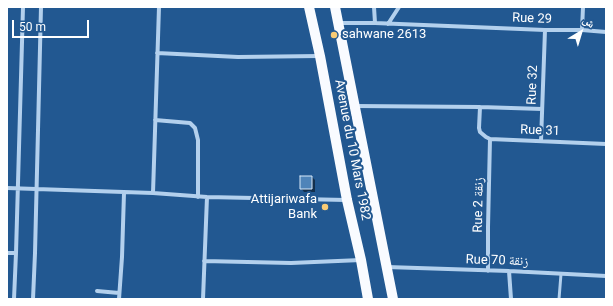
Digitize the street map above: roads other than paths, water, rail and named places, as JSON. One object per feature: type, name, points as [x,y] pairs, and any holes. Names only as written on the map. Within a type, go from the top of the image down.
[{"type":"main road","name":"Avenue du 10 Mars 1982","points":[[309,7],[368,299]]},
{"type":"main road","name":"Avenue du 10 Mars 1982","points":[[335,7],[393,299]]},
{"type":"street","points":[[14,299],[23,7]]},
{"type":"street","points":[[33,299],[41,7]]},
{"type":"street","points":[[153,193],[154,120],[159,7]]},
{"type":"street","points":[[374,7],[374,23]]},
{"type":"street","points":[[388,24],[399,7]]},
{"type":"street","points":[[582,30],[583,7]]},
{"type":"street","name":"Rue 29","points":[[338,23],[374,23],[606,32]]},
{"type":"street","name":"Rue 32","points":[[541,141],[545,30]]},
{"type":"street","points":[[157,53],[238,57],[320,56]]},
{"type":"street","points":[[355,106],[542,109]]},
{"type":"street","points":[[480,107],[480,132],[490,139]]},
{"type":"street","points":[[154,120],[190,123],[195,128],[198,140],[198,197]]},
{"type":"street","name":"Rue 31","points":[[490,139],[606,144]]},
{"type":"street","name":"Rue 2 زنقة","points":[[488,271],[490,139]]},
{"type":"street","points":[[7,188],[153,193],[198,197],[347,200]]},
{"type":"street","points":[[119,299],[124,192]]},
{"type":"street","points":[[203,299],[206,197]]},
{"type":"street","points":[[7,253],[16,253]]},
{"type":"street","points":[[204,261],[291,263],[361,260]]},
{"type":"street","name":"Rue 70 زنقة","points":[[387,267],[606,276]]},
{"type":"street","points":[[509,272],[511,299]]},
{"type":"street","points":[[97,291],[119,293]]},
{"type":"lane","points":[[559,299],[561,274]]},
{"type":"place","name":"sahwane 2613","points":[[334,35]]},
{"type":"place","name":"Attijariwafa Bank","points":[[325,207]]}]
